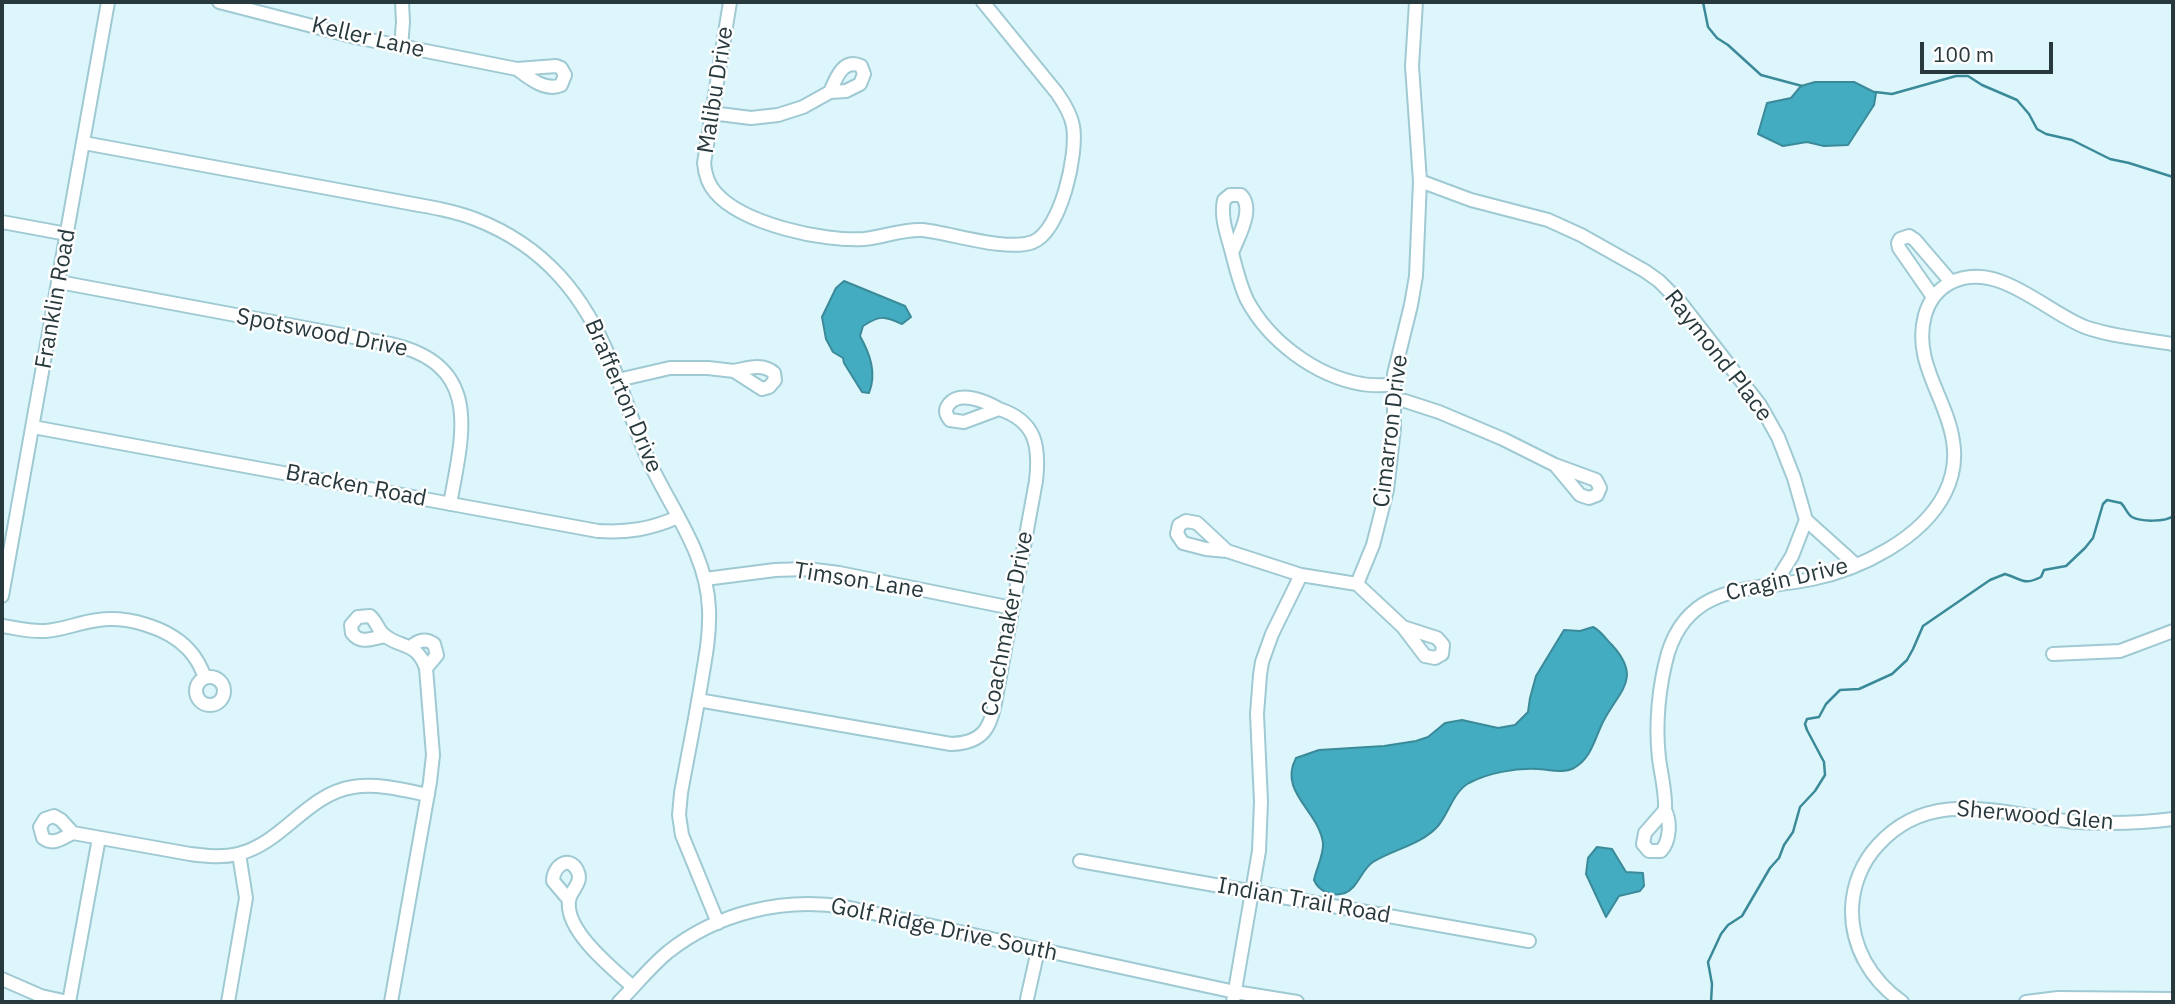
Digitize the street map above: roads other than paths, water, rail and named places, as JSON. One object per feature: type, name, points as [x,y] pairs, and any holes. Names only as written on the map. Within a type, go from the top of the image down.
[{"type":"street","name":"Franklin Road","points":[[2,596],[4,569],[33,427],[108,2]]},
{"type":"street","name":"Keller Lane","points":[[219,2],[355,37],[517,69]]},
{"type":"street","points":[[401,47],[402,2]]},
{"type":"street","name":"Malibu Drive","points":[[730,2],[704,163],[709,185],[724,201],[759,219],[800,232],[844,239],[866,239],[919,230],[1011,245],[1037,240],[1051,226],[1063,199],[1073,143],[1073,125],[1057,93],[984,2]]},
{"type":"street","name":"Cimarron Drive","points":[[1357,584],[1373,545],[1386,498],[1393,449],[1396,362],[1414,290],[1420,181],[1412,66],[1416,2]]},
{"type":"street","points":[[711,113],[751,118],[778,115],[803,107],[830,92]]},
{"type":"street","name":"Brafferton Drive","points":[[84,143],[432,207],[474,218],[512,237],[538,255],[566,282],[595,325],[645,452],[692,543],[705,579],[709,631],[681,793],[679,826],[718,923]]},
{"type":"street","name":"Raymond Place","points":[[1420,181],[1471,200],[1565,227],[1614,252],[1659,281],[1680,302],[1764,412],[1788,461],[1806,520]]},
{"type":"street","points":[[2,222],[67,234]]},
{"type":"street","points":[[1951,282],[1915,240],[1909,236],[1900,239],[1899,248],[1933,297],[1951,282],[1972,277],[1989,278],[2010,286],[2086,327],[2173,344]]},
{"type":"street","points":[[1232,253],[1241,286],[1251,306],[1265,326],[1295,354],[1324,371],[1349,381],[1394,385]]},
{"type":"street","name":"Spotswood Drive","points":[[59,282],[391,344],[427,357],[441,368],[452,383],[461,407],[462,439],[450,504]]},
{"type":"street","name":"Cragin Drive","points":[[1665,810],[1658,730],[1664,670],[1676,633],[1692,611],[1714,598],[1734,591],[1825,576],[1856,565],[1900,541],[1919,527],[1939,504],[1952,476],[1955,456],[1953,439],[1926,366],[1922,346],[1923,324],[1933,297]]},
{"type":"street","points":[[618,380],[670,368],[734,371]]},
{"type":"street","points":[[1395,400],[1416,404],[1472,426],[1555,465]]},
{"type":"street","name":"Coachmaker Drive","points":[[698,700],[942,743],[971,742],[984,732],[992,718],[1036,481],[1038,456],[1037,445],[1028,427],[1013,414],[999,409]]},
{"type":"street","name":"Bracken Road","points":[[33,427],[569,526],[617,532],[650,528],[678,517]]},
{"type":"street","points":[[1774,585],[1792,556],[1806,520],[1856,565]]},
{"type":"street","points":[[1227,551],[1301,575],[1357,584],[1403,627]]},
{"type":"street","name":"Timson Lane","points":[[705,579],[775,570],[807,569],[1012,608]]},
{"type":"street","points":[[1234,997],[1253,892],[1261,827],[1257,726],[1260,675],[1272,634],[1301,575]]},
{"type":"street","points":[[2,626],[37,631],[56,630],[101,619],[139,624],[163,632],[187,647],[205,677]]},
{"type":"street","points":[[2053,654],[2120,651],[2173,631]]},
{"type":"street","points":[[385,636],[411,647],[421,657],[426,668],[433,755],[391,1002]]},
{"type":"street","points":[[411,647],[426,640],[434,644],[437,655],[426,668]]},
{"type":"street","points":[[72,833],[209,857],[239,854],[264,843],[315,803],[341,790],[374,786],[428,795]]},
{"type":"street","name":"Sherwood Glen","points":[[1902,1002],[1882,986],[1869,969],[1858,945],[1853,920],[1854,895],[1861,872],[1874,849],[1894,829],[1931,811],[1956,808],[2079,822],[2125,823],[2173,819]]},
{"type":"street","points":[[2,979],[41,996],[69,1002],[99,838]]},
{"type":"street","points":[[229,1002],[246,898],[239,854]]},
{"type":"street","name":"Indian Trail Road","points":[[1080,861],[1530,941]]},
{"type":"street","points":[[569,900],[573,919],[586,942],[634,987]]},
{"type":"street","name":"Golf Ridge Drive South","points":[[619,1002],[665,955],[718,923],[764,908],[801,903],[861,911],[1234,997],[1297,1002]]},
{"type":"street","points":[[1025,1001],[1038,950]]},
{"type":"street","points":[[2026,1002],[2057,998],[2173,999]]},
{"type":"water","points":[[1815,82],[1854,82],[1876,93],[1874,105],[1848,145],[1824,146],[1807,142],[1783,146],[1758,134],[1767,103],[1791,98],[1801,86]]},
{"type":"water","points":[[844,281],[905,306],[911,317],[902,324],[882,318],[863,326],[860,336],[872,371],[869,393],[862,392],[843,358],[833,352],[826,339],[822,317],[836,288]]},
{"type":"water","points":[[1593,627],[1621,657],[1627,677],[1625,686],[1602,724],[1591,749],[1580,764],[1565,771],[1529,769],[1502,772],[1469,783],[1455,797],[1438,826],[1415,842],[1373,862],[1349,891],[1336,894],[1319,888],[1314,880],[1323,843],[1315,821],[1301,801],[1292,781],[1296,758],[1319,750],[1416,741],[1428,737],[1445,723],[1462,720],[1498,728],[1515,725],[1528,712],[1536,676],[1564,630],[1580,631]]},
{"type":"water","points":[[1597,847],[1612,849],[1626,872],[1643,873],[1644,886],[1640,891],[1619,896],[1606,917],[1586,874],[1588,858]]},
{"type":"waterway","points":[[1703,2],[1708,27],[1717,38],[1761,75],[1802,86]]},
{"type":"waterway","points":[[1875,92],[1892,94],[1956,76],[1968,76],[2017,100],[2037,129],[2046,134],[2072,140],[2110,159],[2173,177]]},
{"type":"waterway","points":[[1711,1002],[1712,984],[1708,962],[1721,934],[1728,925],[1742,916],[1793,832],[1800,807],[1825,775],[1824,762],[1805,724],[1807,719],[1819,717],[1826,704],[1840,690],[1859,689],[1892,674],[1907,660],[1923,626],[1990,580],[2005,574],[2030,581],[2041,577],[2044,570],[2066,566],[2093,538],[2103,504],[2107,500],[2121,503],[2130,516],[2136,519],[2159,520],[2173,516]]}]
